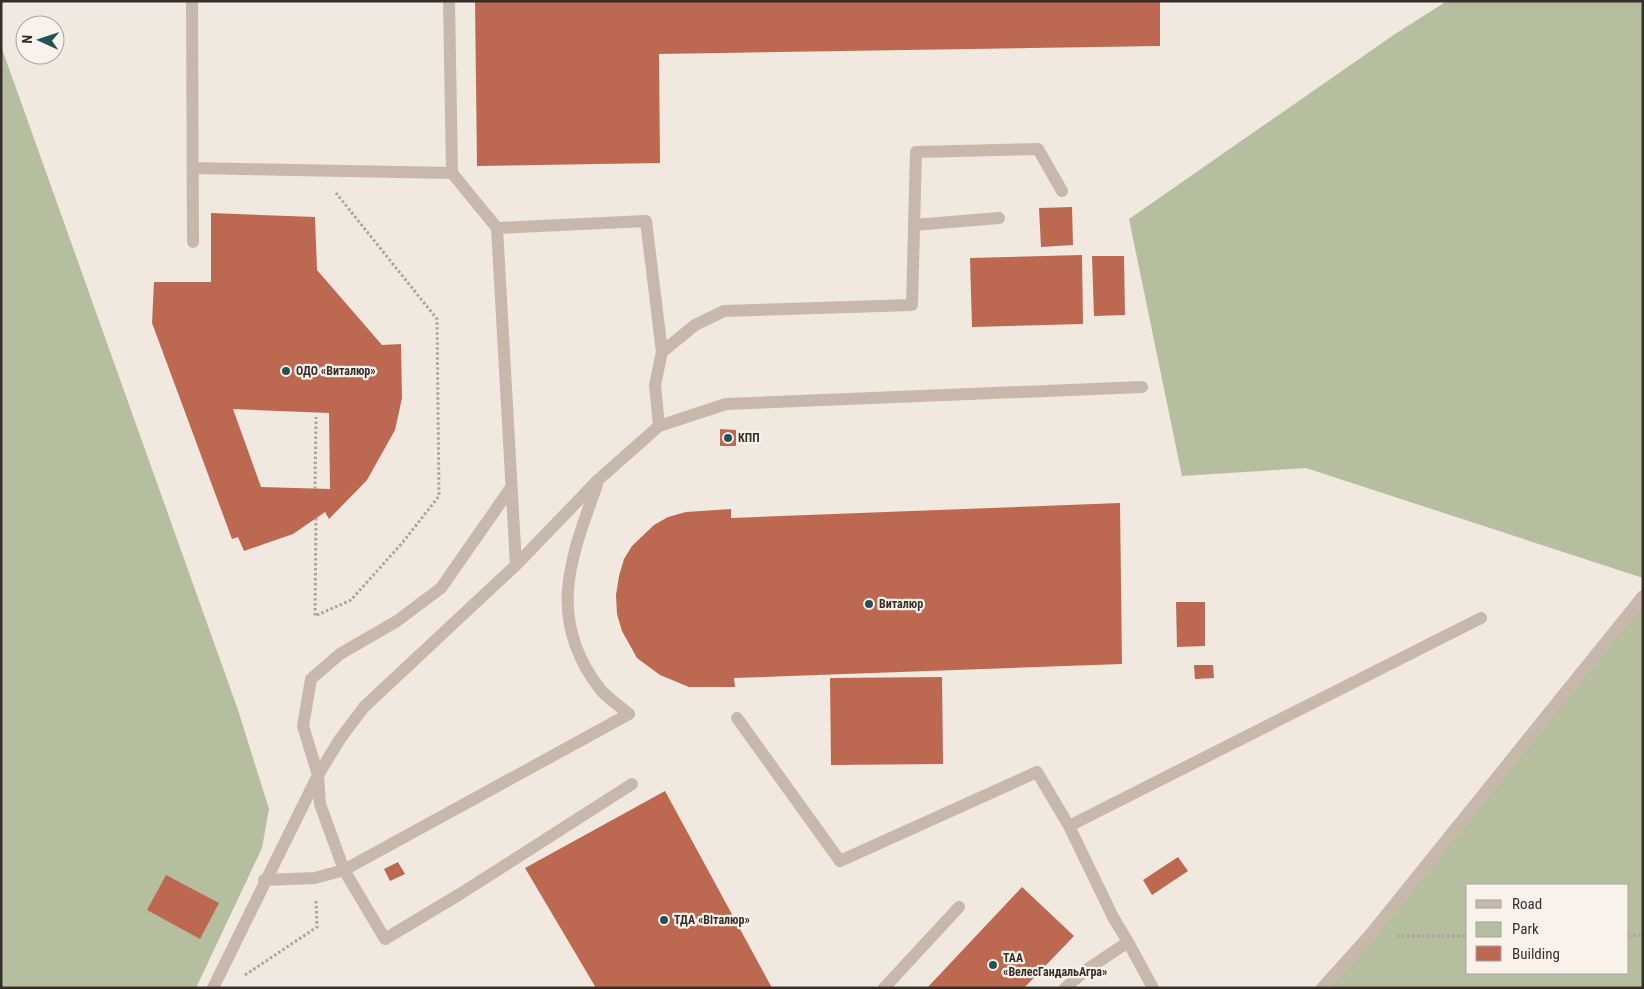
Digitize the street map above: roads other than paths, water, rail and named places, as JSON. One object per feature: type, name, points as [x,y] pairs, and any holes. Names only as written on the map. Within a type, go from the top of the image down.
[{"type":"street","points":[[192,1],[193,242]]},
{"type":"street","points":[[449,1],[452,173],[497,228],[510,489],[516,565]]},
{"type":"street","points":[[662,352],[695,325],[724,311],[912,305],[916,152],[1038,149],[1062,191]]},
{"type":"street","points":[[193,168],[452,173]]},
{"type":"street","points":[[914,224],[999,218]]},
{"type":"street","points":[[497,228],[646,221],[662,352],[656,385],[659,426]]},
{"type":"street","points":[[213,988],[264,880],[318,775],[340,738],[364,707],[516,565],[598,480],[659,426],[726,404],[1142,386]]},
{"type":"street","points":[[264,880],[315,878],[344,870],[629,714],[601,690],[578,656],[567,610],[569,573],[598,480]]},
{"type":"street","points":[[510,489],[441,588],[397,621],[340,654],[310,679],[302,726],[318,775],[320,804],[344,870],[385,939],[460,894],[632,784]]},
{"type":"street","points":[[1322,988],[1369,936],[1643,596]]},
{"type":"street","points":[[1069,826],[1481,618]]},
{"type":"street","points":[[737,718],[840,861],[1037,772],[1069,826],[1113,917],[1153,988]]},
{"type":"street","points":[[884,988],[959,907]]},
{"type":"street","points":[[1065,988],[1086,970],[1128,942]]},
{"type":"place","name":"ОДО «Виталюр»","points":[[286,371]]},
{"type":"place","name":"КПП","points":[[728,438]]},
{"type":"place","name":"Виталюр","points":[[869,604]]},
{"type":"place","name":"ТДА «Віталюр»","points":[[664,920]]},
{"type":"place","name":"ТАА «ВелесГандальАгра»","points":[[993,965]]}]
